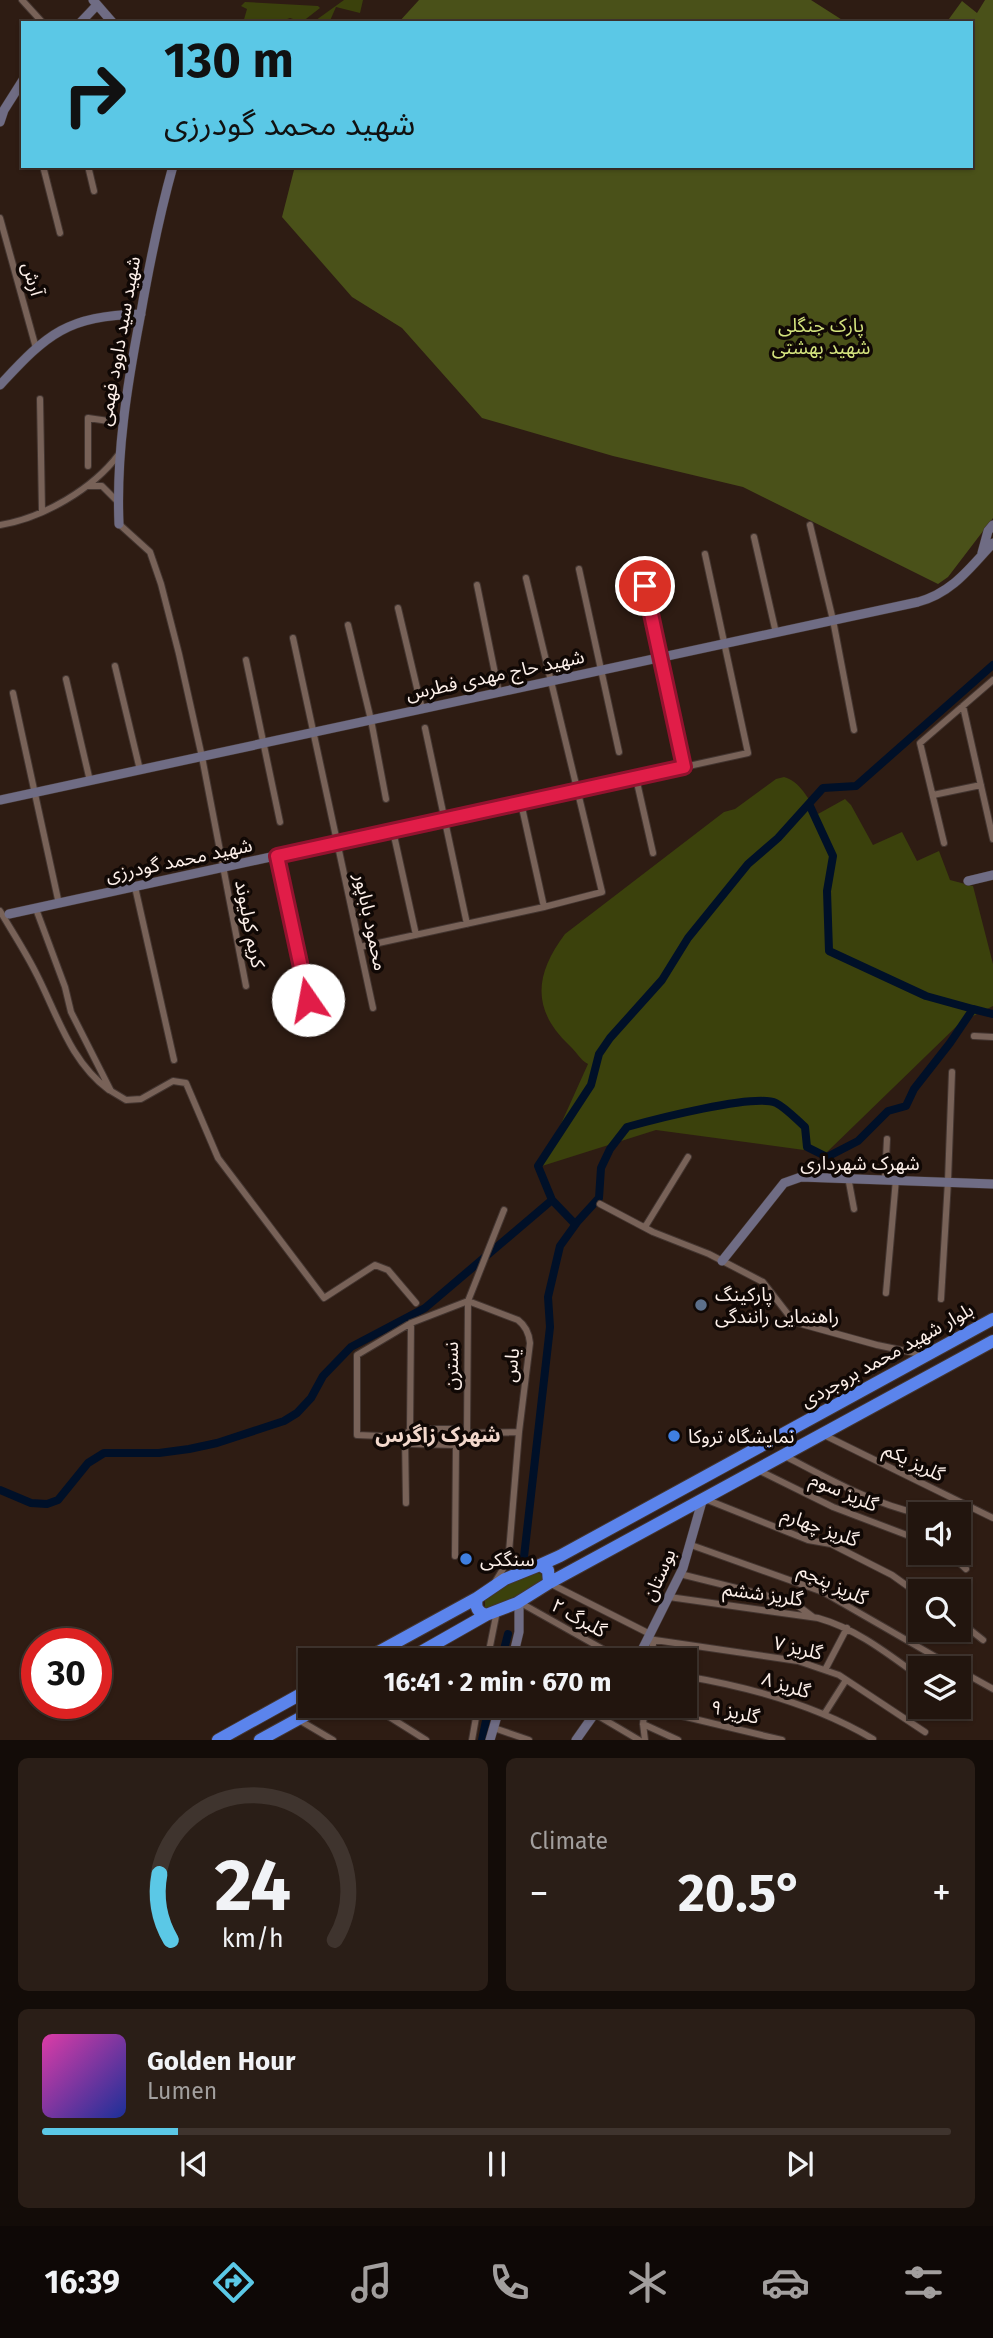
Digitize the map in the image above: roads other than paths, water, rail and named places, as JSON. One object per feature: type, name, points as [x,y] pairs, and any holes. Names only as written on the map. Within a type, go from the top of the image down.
[{"type":"highway","name":"بلوار شهید محمد بروجردی","points":[[477,1598],[505,1579],[560,1556],[993,1319]]},
{"type":"highway","name":"بلوار شهید محمد بروجردی","points":[[491,1613],[519,1602],[549,1583],[993,1341]]},
{"type":"highway","points":[[537,1566],[548,1570],[549,1583]]},
{"type":"highway","points":[[477,1598],[475,1605],[478,1610],[491,1613]]},
{"type":"highway","points":[[386,1648],[477,1598]]},
{"type":"highway","points":[[428,1648],[491,1613]]},
{"type":"highway","points":[[218,1740],[298,1696]]},
{"type":"highway","points":[[260,1740],[298,1719]]},
{"type":"street","points":[[23,0],[41,21]]},
{"type":"street","points":[[81,21],[95,2],[111,21]]},
{"type":"street","points":[[0,122],[3,104],[21,85]]},
{"type":"street","points":[[44,168],[60,233]]},
{"type":"street","points":[[88,168],[94,191]]},
{"type":"street","name":"شهید سید داوود فهمی","points":[[119,524],[122,423],[158,221],[172,168]]},
{"type":"street","name":"آرش","points":[[0,218],[4,248],[36,348]]},
{"type":"street","points":[[0,385],[46,339],[81,321],[109,315],[141,314]]},
{"type":"street","points":[[40,399],[42,512]]},
{"type":"street","points":[[88,466],[88,418],[122,423]]},
{"type":"street","points":[[0,525],[42,512],[86,486],[109,468],[120,454]]},
{"type":"street","points":[[86,486],[102,486],[118,502]]},
{"type":"street","name":"کریم کولیوند","points":[[119,524],[150,552],[179,654],[202,757],[246,985]]},
{"type":"street","points":[[810,525],[833,620],[854,730]]},
{"type":"street","points":[[982,555],[988,531],[993,525]]},
{"type":"street","points":[[754,537],[776,633]]},
{"type":"street","name":"شهید حاج مهدی فطرس","points":[[0,800],[918,602],[939,595],[959,580],[993,543]]},
{"type":"street","points":[[639,562],[684,767],[748,753],[705,554]]},
{"type":"street","points":[[579,569],[619,752]]},
{"type":"street","points":[[360,947],[602,892],[526,578]]},
{"type":"street","points":[[477,584],[499,692]]},
{"type":"street","points":[[398,608],[422,709]]},
{"type":"street","points":[[348,625],[371,720],[386,799]]},
{"type":"street","name":"محمود باباپور","points":[[293,638],[373,1009]]},
{"type":"street","points":[[246,660],[280,822]]},
{"type":"street","points":[[115,666],[140,770]]},
{"type":"street","points":[[66,679],[90,781]]},
{"type":"street","points":[[944,842],[920,743],[993,680]]},
{"type":"street","points":[[13,693],[59,904]]},
{"type":"street","points":[[963,706],[993,839]]},
{"type":"street","points":[[425,728],[467,924]]},
{"type":"street","name":"شهید محمد گودرزی","points":[[5,913],[36,909],[684,767]]},
{"type":"street","points":[[636,778],[653,853]]},
{"type":"street","points":[[933,794],[981,785]]},
{"type":"street","points":[[521,803],[544,907]]},
{"type":"street","points":[[393,831],[416,935]]},
{"type":"street","points":[[277,856],[308,1000]]},
{"type":"street","points":[[968,881],[993,875]]},
{"type":"street","points":[[135,887],[174,1060]]},
{"type":"street","points":[[36,909],[57,961],[71,1012],[111,1091]]},
{"type":"street","points":[[5,913],[77,1058],[93,1078],[127,1100],[141,1099],[173,1081],[186,1083],[218,1158],[324,1298],[375,1265],[388,1270],[416,1303]]},
{"type":"street","points":[[974,1036],[993,1037]]},
{"type":"street","points":[[941,1299],[952,1072]]},
{"type":"street","points":[[885,1178],[887,1139]]},
{"type":"street","points":[[645,1227],[688,1157]]},
{"type":"street","name":"شهرک شهرداری","points":[[722,1261],[784,1183],[801,1177],[993,1184]]},
{"type":"street","points":[[848,1177],[854,1209]]},
{"type":"street","points":[[886,1293],[896,1179]]},
{"type":"street","points":[[600,1204],[762,1282],[794,1322],[877,1345],[927,1355]]},
{"type":"street","points":[[456,1445],[411,1444],[405,1437],[357,1435],[357,1355],[411,1323],[468,1301],[504,1210]]},
{"type":"street","name":"یاس","points":[[468,1301],[518,1320],[529,1335],[509,1552]]},
{"type":"street","name":"نسترن","points":[[464,1434],[468,1301]]},
{"type":"street","points":[[406,1503],[405,1437],[410,1429],[411,1323]]},
{"type":"street","points":[[410,1429],[455,1429],[464,1434],[519,1432]]},
{"type":"street","points":[[455,1556],[456,1445],[464,1434]]},
{"type":"street","name":"گلریز یکم","points":[[822,1434],[993,1518]]},
{"type":"street","points":[[783,1455],[866,1497],[908,1511]]},
{"type":"street","name":"گلریز سوم","points":[[757,1469],[833,1507],[908,1535]]},
{"type":"street","name":"بوستان","points":[[644,1648],[651,1638],[680,1574],[704,1498]]},
{"type":"street","name":"گلریز چهارم","points":[[704,1498],[771,1526],[831,1544],[892,1575],[908,1586]]},
{"type":"street","name":"گلریز پنجم","points":[[691,1545],[823,1592],[934,1656]]},
{"type":"street","points":[[491,1589],[509,1552],[525,1566],[537,1566]]},
{"type":"street","points":[[962,1565],[966,1569]]},
{"type":"street","points":[[680,1574],[793,1602],[814,1618]]},
{"type":"street","name":"گلریز ۷","points":[[549,1583],[651,1638],[798,1661],[825,1670],[846,1679],[925,1732]]},
{"type":"street","name":"گلریز ششم","points":[[669,1597],[838,1623],[870,1641],[908,1668]]},
{"type":"street","points":[[515,1648],[519,1632],[519,1602]]},
{"type":"street","name":"گلبرگ ۲","points":[[519,1602],[601,1648]]},
{"type":"street","points":[[488,1648],[491,1613]]},
{"type":"street","points":[[825,1670],[847,1628]]},
{"type":"street","points":[[971,1630],[983,1640]]},
{"type":"street","points":[[650,1648],[651,1638]]},
{"type":"street","name":"گلریز پنجم","points":[[971,1677],[993,1689]]},
{"type":"street","name":"گلریز ۸","points":[[697,1679],[758,1692],[825,1713],[873,1739]]},
{"type":"street","points":[[825,1713],[846,1679]]},
{"type":"street","points":[[391,1718],[426,1740]]},
{"type":"street","points":[[472,1740],[476,1718]]},
{"type":"street","points":[[490,1740],[497,1718]]},
{"type":"street","points":[[576,1740],[592,1718]]},
{"type":"street","points":[[604,1718],[639,1740]]},
{"type":"street","points":[[643,1718],[645,1740]]},
{"type":"street","name":"گلریز ۹","points":[[689,1718],[782,1740]]},
{"type":"street","points":[[298,1719],[333,1740]]},
{"type":"street","points":[[643,1724],[678,1740]]},
{"type":"street","points":[[494,1728],[529,1740]]},
{"type":"waterway","points":[[0,1490],[31,1503],[47,1504],[58,1500],[88,1463],[104,1453],[159,1453],[189,1449],[217,1443],[284,1421],[297,1413],[311,1398],[323,1376],[351,1347],[425,1308],[552,1200],[538,1166],[591,1085],[599,1054],[662,980],[688,938],[748,864],[778,838],[823,788],[856,786],[993,665]]},
{"type":"waterway","points":[[809,804],[833,856],[827,891],[829,951],[926,996],[973,1009]]},
{"type":"waterway","points":[[524,1557],[550,1327],[548,1297],[560,1246],[599,1198],[601,1168],[610,1149],[627,1127],[726,1104],[765,1101],[776,1103],[791,1114],[805,1127],[807,1147],[827,1157],[858,1141],[888,1111],[906,1106],[914,1089],[973,1009],[993,1014]]},
{"type":"waterway","points":[[552,1200],[575,1224]]},
{"type":"waterway","points":[[504,1648],[508,1634]]},
{"type":"waterway","points":[[482,1740],[487,1718]]},
{"type":"place","name":"پارکینگ راهنمایی رانندگی","points":[[701,1305]]},
{"type":"place","name":"نمایشگاه تروکا","points":[[674,1436]]},
{"type":"place","name":"سنگکی","points":[[466,1559]]},
{"type":"district","name":"شهرک زاگرس","points":[[438,1435]]},
{"type":"park label","name":"پارک جنگلی شهید بهشتی","points":[[821,336]]}]
